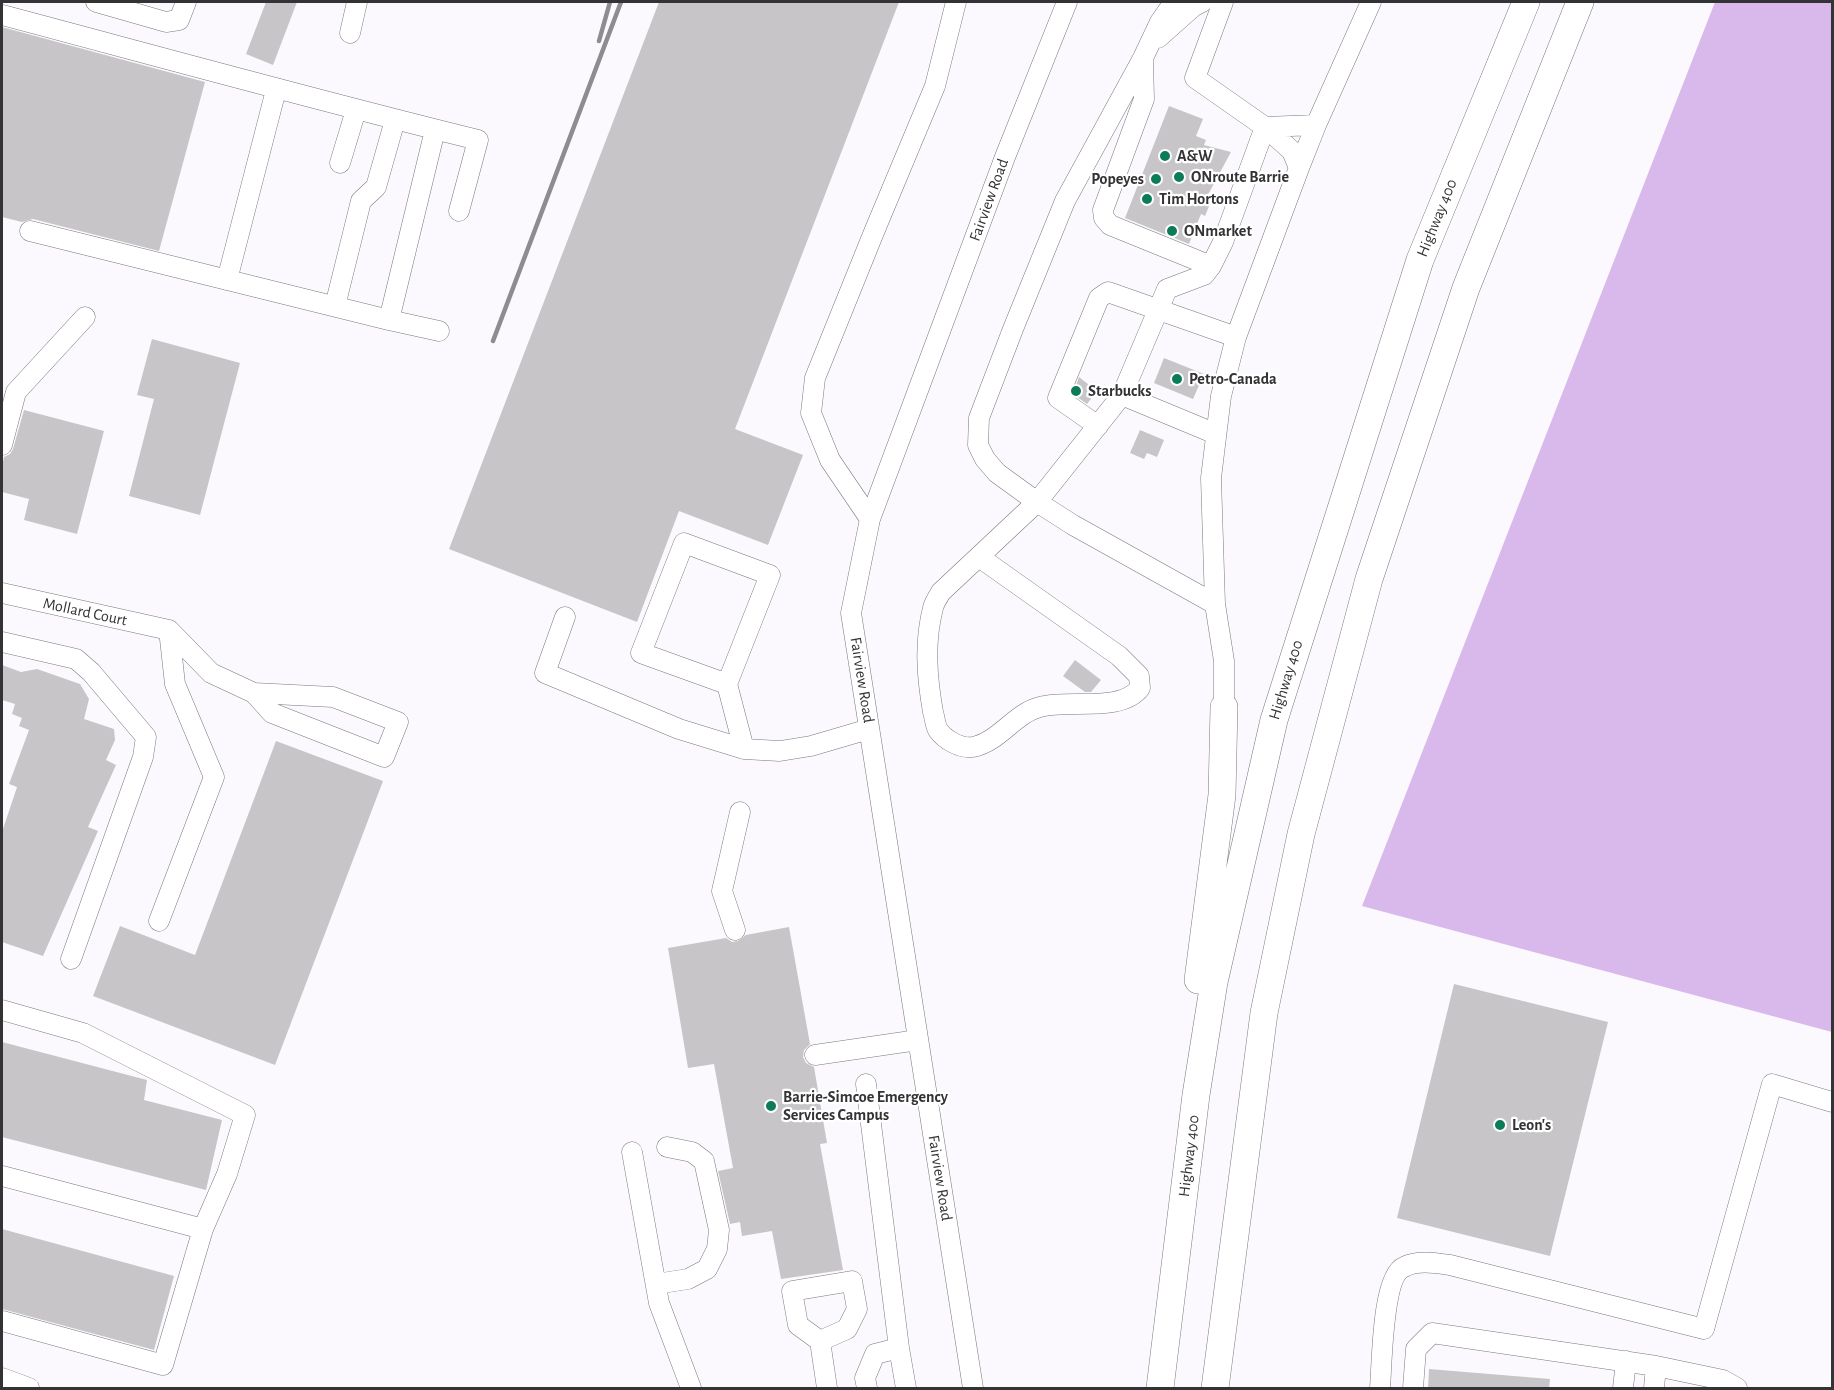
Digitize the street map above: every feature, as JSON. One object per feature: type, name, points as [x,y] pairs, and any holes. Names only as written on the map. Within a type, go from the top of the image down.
[{"type":"highway","name":"Highway 400","points":[[1160,1389],[1196,1095],[1214,982],[1274,720],[1420,260],[1526,2]]},
{"type":"highway","points":[[1215,1389],[1264,1013],[1300,834],[1369,579],[1466,288],[1580,2]]},
{"type":"highway","points":[[1196,1095],[1195,1008],[1222,795],[1224,707]]},
{"type":"street","points":[[96,2],[166,22],[179,20],[186,2]]},
{"type":"street","points":[[350,33],[357,2]]},
{"type":"street","points":[[870,519],[830,460],[811,413],[815,378],[935,86],[956,2]]},
{"type":"street","name":"Fairview Road","points":[[973,1389],[851,613],[870,519],[1000,168],[1067,2]]},
{"type":"street","points":[[1202,2],[1194,6],[1146,52],[1144,99],[1103,210],[1104,218],[1110,225],[1210,266]]},
{"type":"street","points":[[1223,2],[1195,78],[1265,127],[1292,151],[1299,168]]},
{"type":"street","points":[[1224,707],[1224,661],[1215,604],[1211,478],[1221,396],[1236,337],[1299,168],[1371,2]]},
{"type":"street","points":[[1168,3],[1146,52],[1065,201],[979,418],[978,445],[985,459],[997,473],[1037,502],[1073,525],[1215,604]]},
{"type":"street","points":[[2,15],[210,70],[276,90],[478,140],[459,211]]},
{"type":"street","points":[[227,280],[276,90]]},
{"type":"street","points":[[340,163],[356,110]]},
{"type":"street","points":[[335,306],[361,201],[375,187],[395,120]]},
{"type":"street","points":[[1265,127],[1316,125]]},
{"type":"street","points":[[979,557],[1119,656],[1139,676],[1140,688],[1135,694],[1117,701],[1039,707],[986,742],[974,747],[960,746],[947,739],[937,729],[926,669],[933,606],[945,587],[1037,502],[1122,395],[1167,289],[1204,275],[1223,242],[1265,127]]},
{"type":"street","points":[[389,320],[435,130]]},
{"type":"street","points":[[30,231],[439,331]]},
{"type":"street","points":[[1098,426],[1058,398],[1099,298],[1108,292],[1236,337]]},
{"type":"street","points":[[2,445],[16,392],[85,317]]},
{"type":"street","points":[[1122,395],[1216,434]]},
{"type":"street","points":[[727,684],[641,653],[684,543],[770,575],[727,684],[744,749]]},
{"type":"street","name":"Mollard Court","points":[[2,593],[169,630]]},
{"type":"street","points":[[565,617],[544,673],[679,729],[744,749],[780,751],[811,746],[869,729]]},
{"type":"street","points":[[169,630],[211,673],[254,693],[333,697],[398,722],[384,757],[272,713],[254,693]]},
{"type":"street","points":[[159,921],[214,777],[175,684],[169,630]]},
{"type":"street","points":[[2,642],[76,659],[91,672],[146,737],[143,758],[71,960]]},
{"type":"street","points":[[735,930],[723,891],[740,812]]},
{"type":"street","points":[[2,1010],[83,1033],[245,1115],[227,1174],[203,1229],[163,1365],[2,1321]]},
{"type":"street","points":[[814,1054],[918,1040]]},
{"type":"street","points":[[866,1084],[906,1389]]},
{"type":"street","points":[[1380,1389],[1386,1305],[1391,1282],[1402,1267],[1431,1262],[1450,1265],[1704,1329],[1772,1084],[1833,1102]]},
{"type":"street","points":[[656,1284],[688,1279],[708,1269],[717,1250],[719,1230],[704,1161],[692,1152],[667,1147]]},
{"type":"street","points":[[632,1152],[659,1303],[691,1389]]},
{"type":"street","points":[[2,1176],[203,1229]]},
{"type":"street","points":[[1413,1389],[1416,1349],[1432,1333],[1656,1366],[1724,1380],[1737,1389]]},
{"type":"street","points":[[820,1341],[827,1389]]},
{"type":"street","points":[[867,1389],[865,1377],[875,1354],[899,1348]]},
{"type":"street","points":[[1623,1389],[1626,1361]]},
{"type":"street","points":[[1654,1389],[1656,1366]]},
{"type":"street","points":[[2,1378],[29,1389]]},
{"type":"shaded area","points":[[1715,2],[1832,2],[1832,1032],[1362,906]]},
{"type":"building","points":[[266,2],[297,2],[273,65],[246,54]]},
{"type":"building","points":[[659,2],[899,2],[735,429],[803,455],[768,545],[679,511],[637,622],[449,549]]},
{"type":"building","points":[[2,27],[205,82],[159,251],[33,219],[22,222],[2,217]]},
{"type":"building","name":"ONroute Barrie","points":[[1169,106],[1203,119],[1196,136],[1206,140],[1204,145],[1231,152],[1204,202],[1210,204],[1205,216],[1201,214],[1189,244],[1125,218]]},
{"type":"building","points":[[152,339],[240,363],[200,515],[129,496],[154,399],[137,395]]},
{"type":"building","points":[[1164,358],[1204,374],[1193,399],[1154,383]]},
{"type":"building","points":[[1079,377],[1097,391],[1087,404],[1073,394]]},
{"type":"building","points":[[24,410],[104,431],[77,534],[24,520],[29,499],[2,492],[4,457],[13,449]]},
{"type":"building","points":[[1140,430],[1164,440],[1157,457],[1147,453],[1144,459],[1130,453]]},
{"type":"building","points":[[1075,660],[1101,680],[1091,692],[1085,692],[1063,676]]},
{"type":"building","points":[[2,665],[21,672],[37,669],[80,684],[89,699],[84,719],[114,729],[115,740],[106,760],[116,765],[88,827],[98,831],[43,956],[2,942],[2,832],[17,787],[9,784],[29,730],[19,726],[22,718],[12,714],[15,704],[2,700]]},
{"type":"building","points":[[276,741],[383,781],[275,1065],[93,996],[120,926],[195,955]]},
{"type":"building","name":"Barrie-Simcoe Emergency Services Campus","points":[[789,927],[810,1044],[804,1050],[803,1057],[806,1063],[814,1067],[827,1143],[820,1144],[843,1270],[781,1279],[772,1231],[742,1236],[740,1222],[730,1224],[718,1171],[733,1168],[714,1064],[688,1068],[668,948],[726,938],[732,942],[738,941],[746,935]]},
{"type":"building","points":[[1454,984],[1608,1022],[1550,1256],[1397,1218]]},
{"type":"building","points":[[2,1042],[147,1080],[144,1100],[222,1120],[206,1190],[2,1137]]},
{"type":"building","points":[[2,1229],[174,1276],[154,1350],[2,1309]]},
{"type":"building","points":[[1429,1369],[1550,1379],[1549,1389],[1428,1389]]},
{"type":"railway","points":[[599,41],[610,2]]},
{"type":"railway","points":[[493,341],[621,2]]},
{"type":"place","name":"A&W","points":[[1165,156]]},
{"type":"place","name":"ONroute Barrie","points":[[1179,177]]},
{"type":"place","name":"Popeyes","points":[[1156,179]]},
{"type":"place","name":"Tim Hortons","points":[[1147,199]]},
{"type":"place","name":"ONmarket","points":[[1172,231]]},
{"type":"place","name":"Petro-Canada","points":[[1177,379]]},
{"type":"place","name":"Starbucks","points":[[1076,391]]},
{"type":"place","name":"Barrie-Simcoe Emergency Services Campus","points":[[771,1106]]},
{"type":"place","name":"Leon's","points":[[1500,1125]]}]
